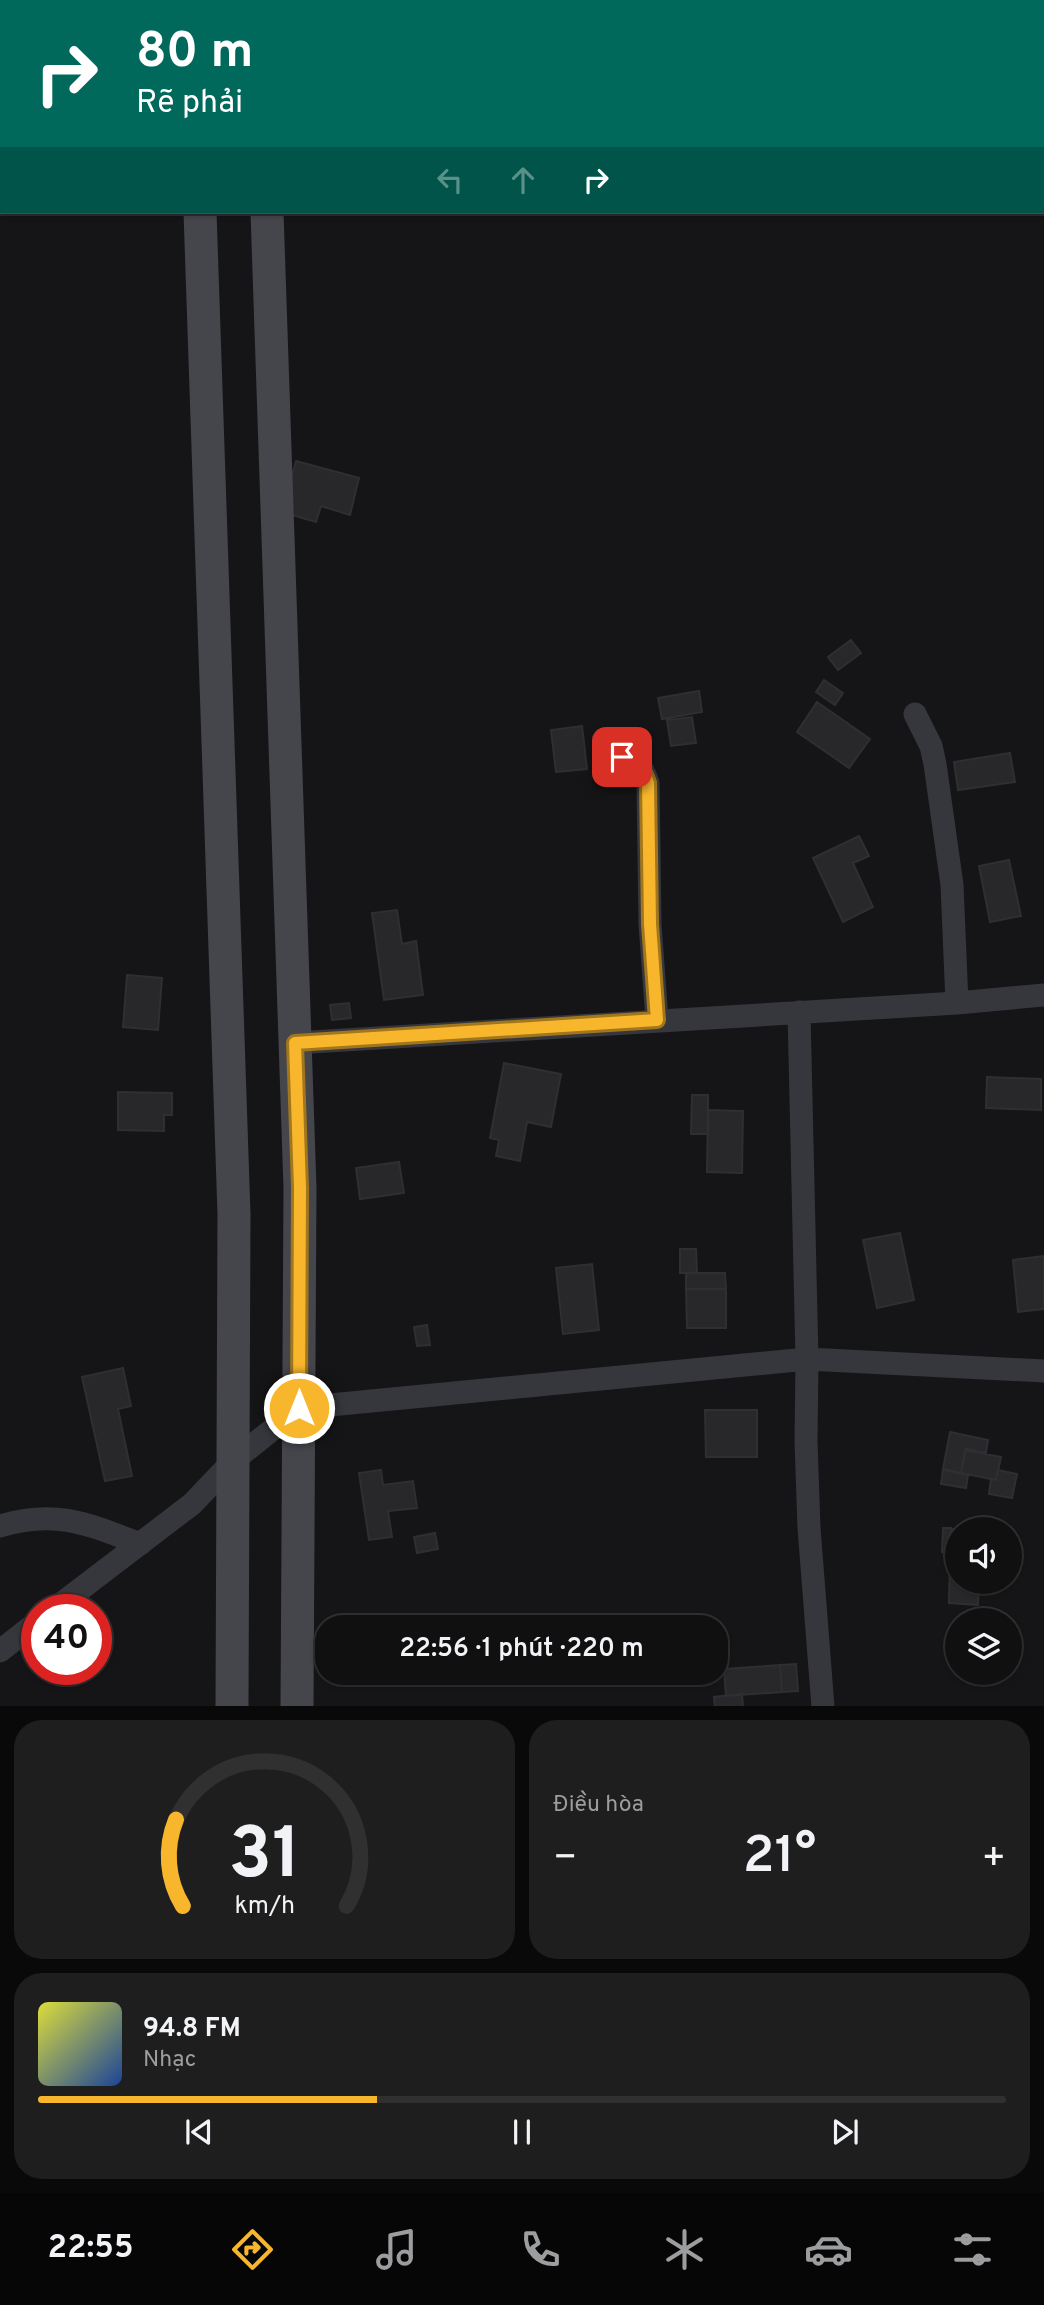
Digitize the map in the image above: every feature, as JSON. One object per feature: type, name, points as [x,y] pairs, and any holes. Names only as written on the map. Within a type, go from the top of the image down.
[{"type":"street","points":[[200,214],[234,1214],[232,1706]]},
{"type":"street","points":[[267,214],[300,1188],[297,1706]]},
{"type":"street","points":[[915,714],[931,746],[937,776],[952,886],[957,1003]]},
{"type":"street","points":[[622,757],[635,760],[641,766],[648,783],[650,924],[657,1020]]},
{"type":"street","points":[[295,1043],[957,1003],[1044,995]]},
{"type":"street","points":[[799,1012],[809,1528],[823,1706]]},
{"type":"street","points":[[74,1594],[192,1504],[233,1461],[299,1408],[807,1359],[1044,1371]]},
{"type":"street","points":[[0,1526],[27,1519],[55,1518],[81,1522],[140,1544]]},
{"type":"street","points":[[0,1651],[21,1635]]},
{"type":"building","points":[[296,461],[359,478],[350,515],[321,506],[316,522],[282,512]]},
{"type":"building","points":[[851,640],[861,653],[838,670],[828,657]]},
{"type":"building","points":[[824,680],[843,693],[835,705],[816,692]]},
{"type":"building","points":[[699,691],[702,712],[662,719],[658,698]]},
{"type":"building","points":[[817,702],[870,739],[849,768],[797,732]]},
{"type":"building","points":[[692,717],[696,743],[671,746],[667,720]]},
{"type":"building","points":[[582,726],[587,769],[556,772],[551,730]]},
{"type":"building","points":[[1010,753],[1015,782],[958,790],[954,762]]},
{"type":"building","points":[[859,836],[869,856],[853,863],[873,907],[843,922],[813,858]]},
{"type":"building","points":[[1009,860],[1021,916],[990,922],[979,866]]},
{"type":"building","points":[[397,910],[402,944],[416,941],[423,995],[384,1000],[372,913]]},
{"type":"building","points":[[127,975],[162,978],[158,1030],[123,1027]]},
{"type":"building","points":[[349,1003],[351,1018],[332,1020],[330,1005]]},
{"type":"building","points":[[504,1063],[561,1074],[551,1127],[527,1122],[520,1161],[496,1156],[499,1140],[490,1138]]},
{"type":"building","points":[[987,1077],[1041,1079],[1041,1110],[986,1108]]},
{"type":"building","points":[[118,1092],[172,1093],[172,1115],[164,1115],[164,1131],[118,1130]]},
{"type":"building","points":[[692,1095],[708,1095],[708,1134],[691,1134]]},
{"type":"building","points":[[708,1110],[743,1111],[742,1173],[707,1172]]},
{"type":"building","points":[[399,1162],[404,1193],[360,1199],[356,1168]]},
{"type":"building","points":[[900,1233],[914,1300],[877,1308],[863,1240]]},
{"type":"building","points":[[680,1249],[696,1249],[697,1273],[680,1273]]},
{"type":"building","points":[[1044,1256],[1044,1309],[1018,1312],[1013,1260]]},
{"type":"building","points":[[592,1264],[599,1330],[563,1334],[556,1268]]},
{"type":"building","points":[[686,1273],[725,1273],[726,1289],[686,1289]]},
{"type":"building","points":[[686,1289],[726,1289],[726,1328],[687,1328]]},
{"type":"building","points":[[427,1325],[430,1345],[417,1346],[414,1327]]},
{"type":"building","points":[[123,1368],[131,1406],[118,1409],[132,1476],[105,1481],[82,1377]]},
{"type":"building","points":[[705,1410],[757,1410],[757,1457],[706,1457]]},
{"type":"building","points":[[950,1432],[988,1440],[986,1453],[966,1449],[961,1473],[943,1469]]},
{"type":"building","points":[[965,1450],[1001,1457],[996,1480],[961,1473]]},
{"type":"building","points":[[381,1470],[383,1485],[413,1481],[417,1508],[388,1511],[392,1537],[369,1540],[359,1473]]},
{"type":"building","points":[[943,1470],[968,1475],[966,1488],[941,1484]]},
{"type":"building","points":[[998,1470],[1017,1474],[1012,1498],[989,1494],[991,1479],[996,1480]]},
{"type":"building","points":[[943,1528],[945,1528],[945,1552],[942,1552]]},
{"type":"building","points":[[435,1533],[438,1549],[417,1553],[414,1537]]},
{"type":"building","points":[[949,1594],[978,1594],[978,1605],[949,1603]]},
{"type":"building","points":[[796,1664],[798,1691],[782,1692],[780,1665]]},
{"type":"building","points":[[780,1665],[782,1692],[726,1696],[728,1669]]},
{"type":"building","points":[[742,1694],[743,1706],[715,1706],[714,1697]]},
{"type":"route","points":[[299,1408],[300,1188],[295,1043],[657,1020],[650,924],[648,783],[641,766],[635,760],[622,757]]}]
